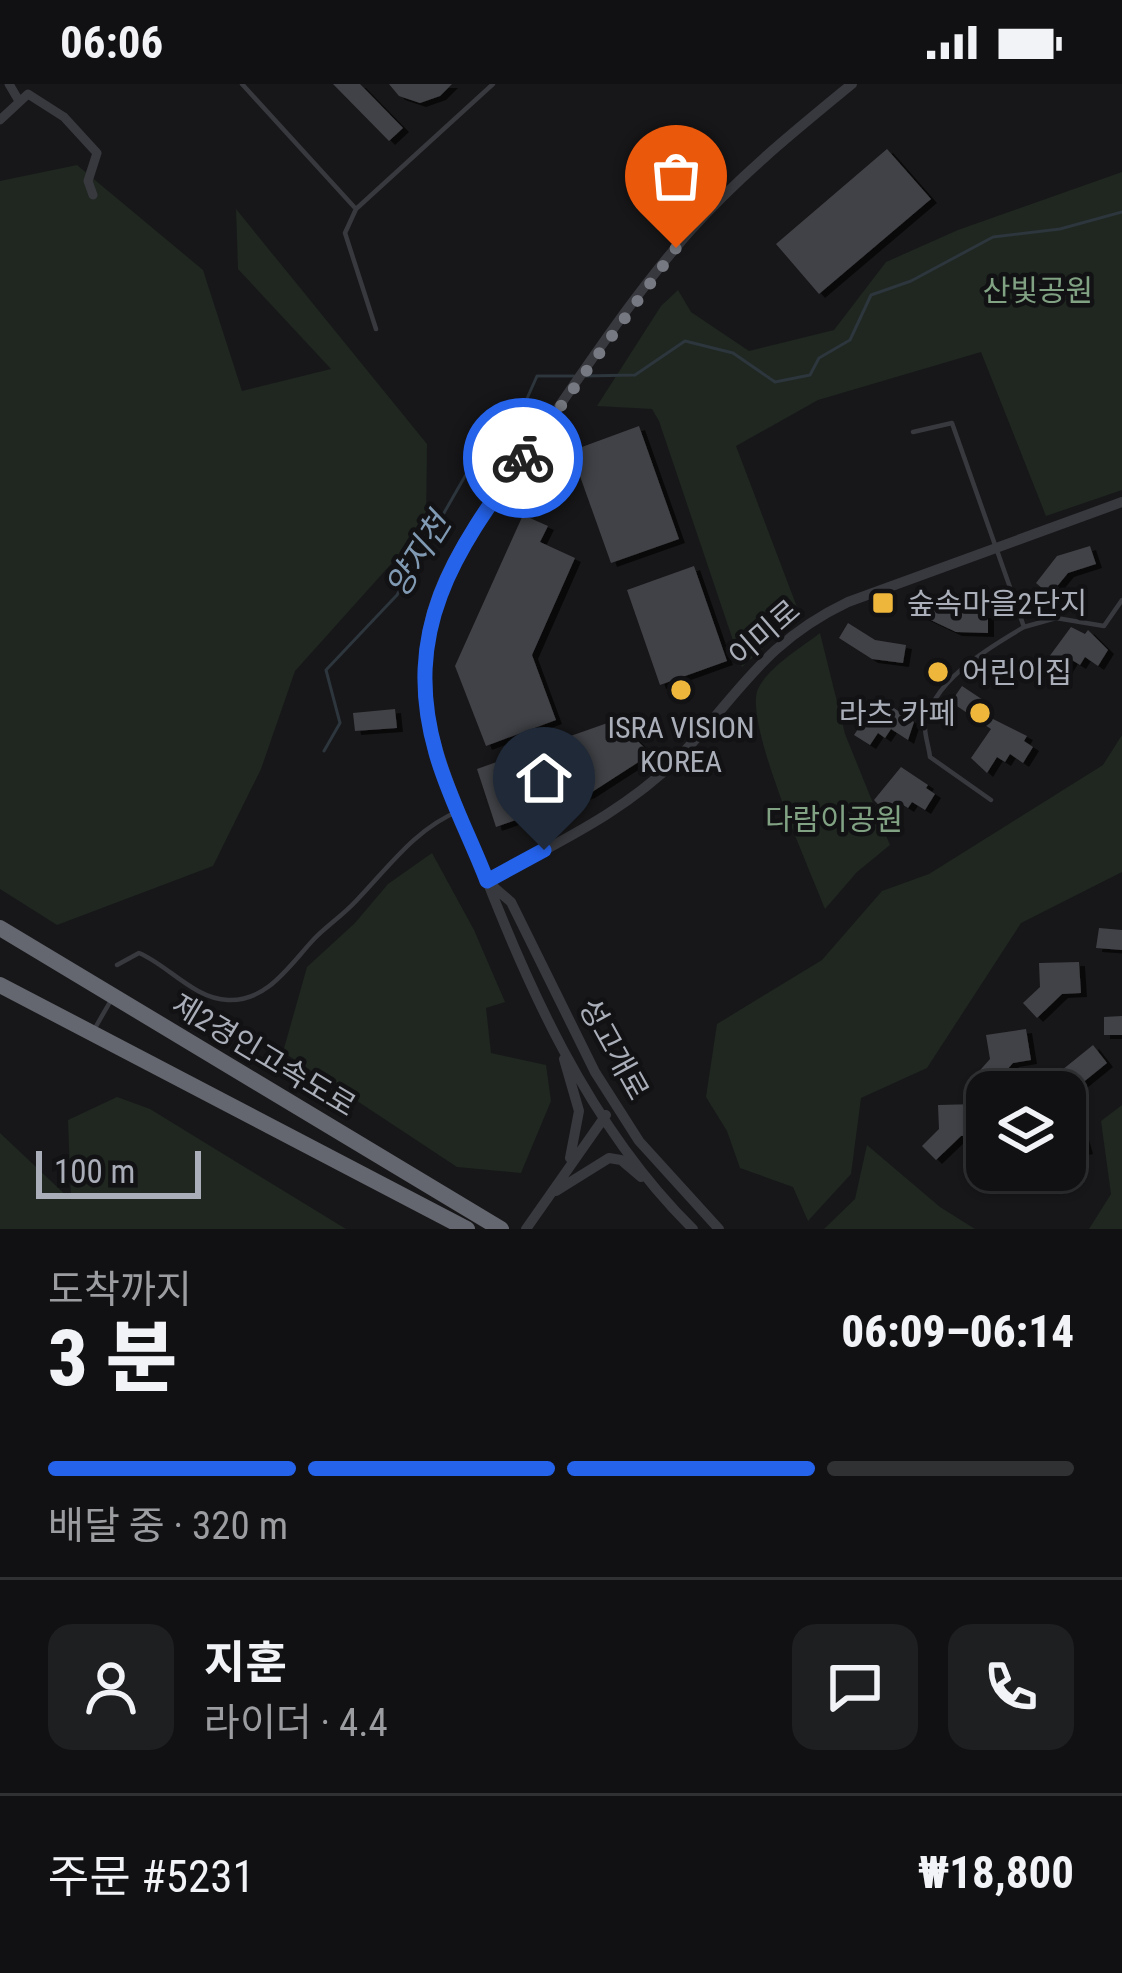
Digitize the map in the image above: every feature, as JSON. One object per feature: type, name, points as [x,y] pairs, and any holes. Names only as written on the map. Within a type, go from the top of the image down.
[{"type":"highway","name":"제2경인고속도로","points":[[0,928],[470,1221]]},
{"type":"highway","name":"제2경인고속도로","points":[[0,985],[470,1221],[501,1229]]},
{"type":"street","points":[[9,84],[19,101]]},
{"type":"street","name":"성고개로","points":[[693,1229],[655,1188],[605,1116],[558,1039],[496,910],[436,755],[426,707],[424,658],[430,617],[463,544],[586,369],[692,229],[772,149],[852,84]]},
{"type":"street","points":[[0,120],[28,94],[64,116],[97,153],[88,181],[93,195]]},
{"type":"street","name":"이미로","points":[[487,881],[618,809],[679,758],[750,672],[813,619],[1122,502]]},
{"type":"street","name":"성고개로","points":[[487,881],[511,902],[596,1072],[639,1141],[719,1229]]},
{"type":"street","points":[[558,1039],[579,1111],[567,1169]]},
{"type":"street","points":[[526,1229],[615,1102]]},
{"type":"street","points":[[549,1196],[613,1157],[655,1188]]},
{"type":"lane","points":[[242,84],[356,209]]},
{"type":"lane","points":[[376,329],[346,233],[356,209],[493,84]]},
{"type":"lane","points":[[913,432],[952,423],[1024,626]]},
{"type":"lane","points":[[991,800],[930,757],[925,726],[939,695],[971,658],[1024,626],[1055,618],[1105,626],[1122,600]]},
{"type":"lane","points":[[117,965],[139,953],[199,990],[230,1000],[265,989],[423,831],[459,811]]},
{"type":"lane","points":[[93,1034],[113,996]]},
{"type":"green space","points":[[77,165],[203,270],[242,391],[331,369],[238,269],[236,209],[427,444],[426,525],[295,671],[261,769],[213,866],[57,925],[0,889],[0,181]]},
{"type":"green space","name":"산빛공원","points":[[1122,172],[1122,490],[1046,516],[981,352],[818,400],[736,446],[800,615],[742,667],[659,421],[652,409],[597,406],[661,306],[678,290],[691,312],[749,351],[834,330],[886,262],[958,230]]},
{"type":"green space","name":"다람이공원","points":[[820,633],[845,734],[890,845],[857,872],[825,909],[769,762],[756,706],[758,689],[769,673]]},
{"type":"green space","points":[[1122,735],[1122,872],[1021,923],[927,1068],[861,1098],[851,1174],[808,1221],[793,1187],[740,1168],[727,1131],[706,1097],[717,1024],[822,960],[882,891],[929,874],[1103,765]]},
{"type":"green space","points":[[432,853],[474,930],[505,1002],[486,1008],[491,1053],[546,1065],[551,1101],[521,1173],[457,1167],[283,1052],[307,967],[355,923],[388,884]]},
{"type":"green space","points":[[117,1097],[150,1109],[346,1229],[0,1229],[0,1133],[71,1200],[68,1120]]},
{"type":"green space","points":[[1122,1105],[1122,1229],[1089,1229],[1111,1194],[1101,1121]]},
{"type":"green space","points":[[867,1145],[940,1207],[975,1229],[824,1229],[855,1199]]},
{"type":"building","points":[[333,84],[360,84],[403,128],[389,141]]},
{"type":"building","points":[[389,84],[452,84],[440,96],[420,103],[399,96]]},
{"type":"building","points":[[887,149],[931,199],[819,294],[776,244]]},
{"type":"building","points":[[639,426],[679,539],[611,563],[571,451]]},
{"type":"building","points":[[523,515],[548,526],[540,542],[575,558],[532,655],[556,720],[486,746],[455,666]]},
{"type":"building","points":[[1090,546],[1096,564],[1068,573],[1050,595],[1036,583],[1057,556]]},
{"type":"building","points":[[694,566],[727,661],[660,685],[627,590]]},
{"type":"building","points":[[928,600],[957,613],[988,614],[988,633],[956,632],[920,615]]},
{"type":"building","points":[[848,623],[875,640],[906,645],[903,663],[872,659],[839,638]]},
{"type":"building","points":[[1071,627],[1085,634],[1088,630],[1108,650],[1098,666],[1085,657],[1080,665],[1072,660],[1062,676],[1046,661]]},
{"type":"building","points":[[962,686],[986,702],[981,709],[989,717],[1027,736],[1024,741],[1033,747],[1023,763],[1010,754],[1005,762],[997,757],[987,773],[971,758],[991,729],[951,702]]},
{"type":"building","points":[[878,697],[914,722],[908,740],[891,729],[885,738],[878,733],[870,745],[854,735],[860,726],[855,724]]},
{"type":"building","points":[[395,709],[397,728],[355,731],[353,713]]},
{"type":"building","points":[[616,720],[651,754],[589,794],[496,827],[477,769]]},
{"type":"building","points":[[901,767],[935,794],[925,810],[912,802],[908,808],[897,801],[888,815],[874,800]]},
{"type":"building","points":[[1099,928],[1122,930],[1122,950],[1096,948]]},
{"type":"building","points":[[1079,962],[1081,993],[1062,994],[1037,1018],[1023,1003],[1040,987],[1039,963]]},
{"type":"building","points":[[1122,1016],[1122,1035],[1104,1035],[1104,1017]]},
{"type":"building","points":[[1026,1029],[1031,1060],[1013,1063],[1006,1071],[979,1071],[990,1059],[986,1035]]},
{"type":"building","points":[[1093,1045],[1107,1063],[1086,1080],[1086,1071],[1061,1071]]},
{"type":"building","points":[[966,1104],[966,1136],[936,1160],[922,1146],[939,1129],[938,1105]]},
{"type":"waterway","name":"양지천","points":[[584,376],[635,375],[685,341],[733,353],[775,382],[810,375],[819,358],[850,340],[871,295],[911,281],[993,237],[1060,229],[1122,212]]},
{"type":"waterway","name":"양지천","points":[[324,751],[340,723],[326,670],[397,595],[476,457],[517,421],[537,376],[574,376]]},
{"type":"way so far","points":[[523,458],[676,248]]},
{"type":"place","name":"숲속마을2단지","points":[[883,603]]},
{"type":"place","name":"어린이집","points":[[938,672]]},
{"type":"place","name":"ISRA VISION KOREA","points":[[681,690]]},
{"type":"place","name":"라츠 카페","points":[[980,713]]},
{"type":"route","points":[[523,458],[445,578],[430,617],[424,658],[426,707],[436,755],[487,881],[544,850]]}]
